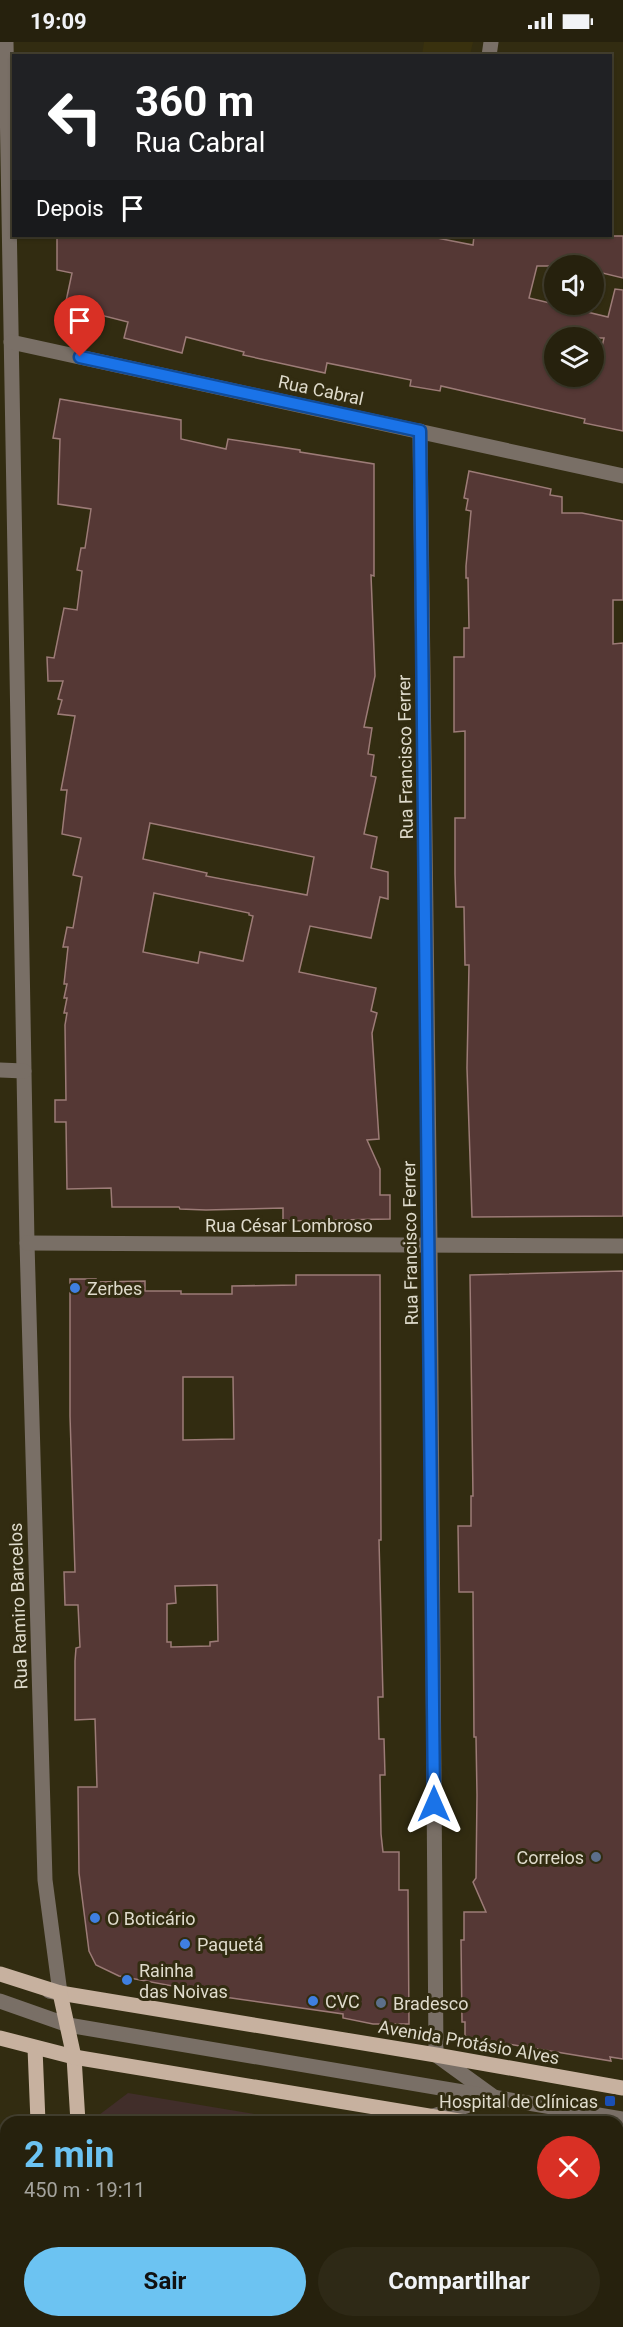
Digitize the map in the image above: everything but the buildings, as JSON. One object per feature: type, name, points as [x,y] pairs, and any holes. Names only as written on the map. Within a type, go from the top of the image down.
[{"type":"main road","name":"Avenida Protásio Alves","points":[[0,1976],[60,1993],[623,2088]]},
{"type":"main road","name":"Rua Ramiro Barcelos","points":[[60,1993],[74,2057],[78,2116]]},
{"type":"main road","points":[[0,2038],[74,2057],[424,2116]]},
{"type":"main road","points":[[35,2048],[38,2116]]},
{"type":"street","name":"Rua Ramiro Barcelos","points":[[6,42],[27,1243],[45,1880],[60,1993]]},
{"type":"street","name":"Rua Cabral","points":[[11,342],[623,476]]},
{"type":"street","name":"Rua Francisco Ferrer","points":[[420,431],[430,1245],[436,2055]]},
{"type":"street","points":[[0,1070],[24,1071]]},
{"type":"street","name":"Rua César Lombroso","points":[[27,1243],[623,1246]]},
{"type":"street","points":[[0,2001],[68,2025],[605,2116]]},
{"type":"street","points":[[0,2031],[35,2048]]},
{"type":"street","points":[[436,2055],[494,2097]]},
{"type":"street","points":[[433,2116],[494,2097]]},
{"type":"shaded area","points":[[424,42],[473,42],[470,54],[422,54]]},
{"type":"shaded area","points":[[128,2093],[267,2116],[99,2116]]},
{"type":"place","name":"Zerbes","points":[[75,1288]]},
{"type":"place","name":"Correios","points":[[596,1857]]},
{"type":"place","name":"O Boticário","points":[[95,1918]]},
{"type":"place","name":"Paquetá","points":[[185,1944]]},
{"type":"place","name":"Rainha das Noivas","points":[[127,1980]]},
{"type":"place","name":"CVC","points":[[313,2001]]},
{"type":"place","name":"Bradesco","points":[[381,2003]]},
{"type":"place","name":"Hospital de Clínicas","points":[[610,2101]]},
{"type":"route","points":[[80,357],[420,431],[434,1804]]}]
